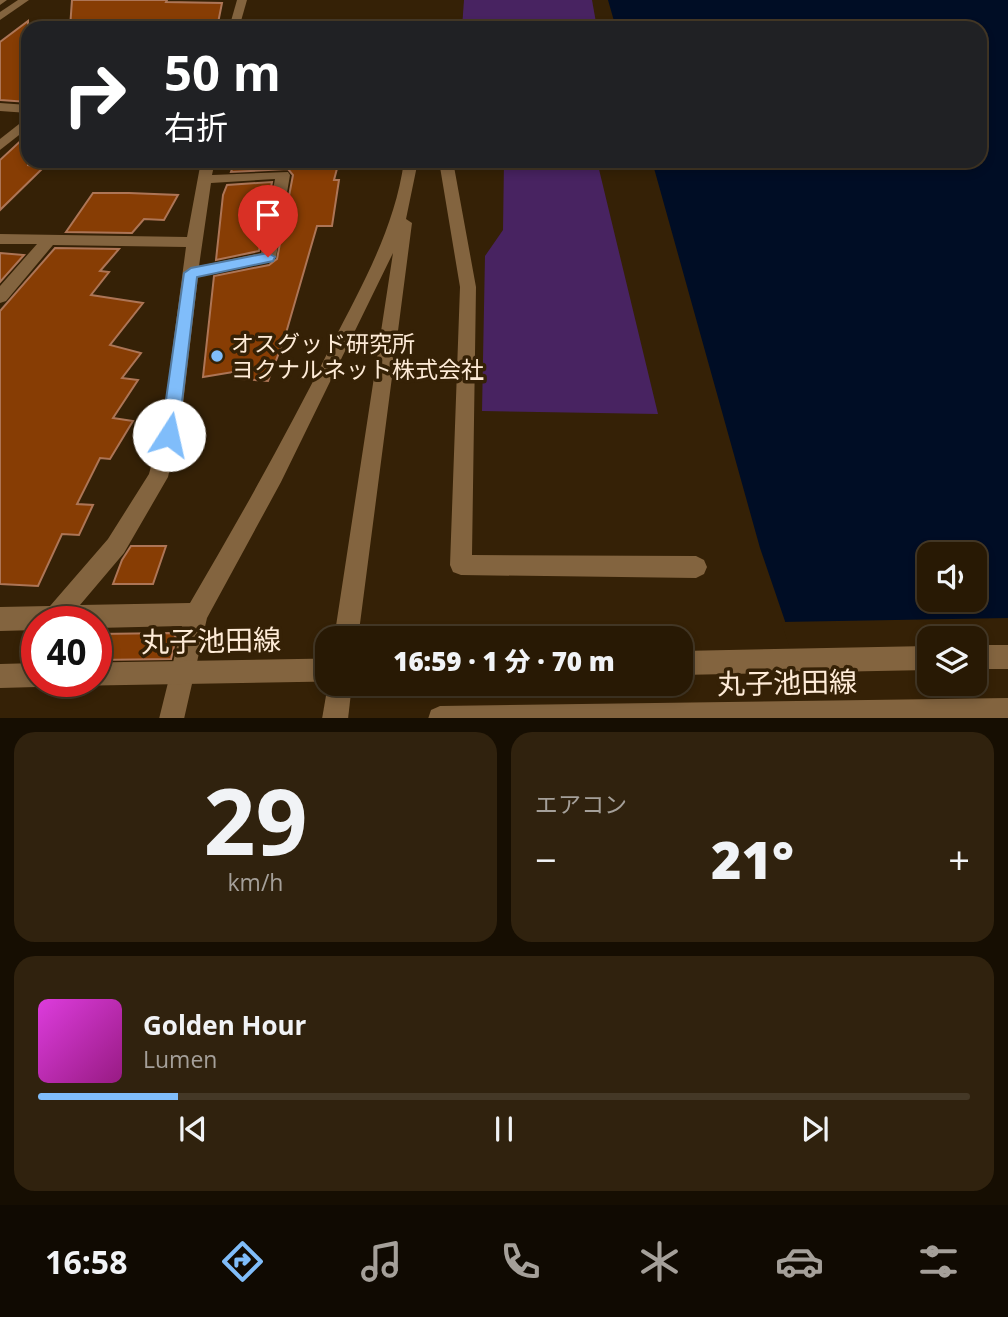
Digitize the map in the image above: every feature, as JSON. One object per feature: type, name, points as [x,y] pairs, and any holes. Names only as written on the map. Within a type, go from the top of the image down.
[{"type":"street","points":[[0,17],[24,0]]},
{"type":"street","points":[[236,21],[242,0]]},
{"type":"street","points":[[0,107],[21,108]]},
{"type":"street","points":[[0,146],[21,127]]},
{"type":"street","points":[[348,626],[410,168]]},
{"type":"street","points":[[447,168],[468,287],[461,565],[696,568]]},
{"type":"street","points":[[65,606],[116,546],[158,477],[172,421],[194,242],[206,170],[283,175],[268,257],[191,273]]},
{"type":"street","points":[[171,718],[195,614],[290,448],[388,248],[409,189]]},
{"type":"street","points":[[0,239],[194,242]]},
{"type":"street","points":[[0,297],[50,240]]},
{"type":"street","points":[[112,617],[195,614]]},
{"type":"street","points":[[0,619],[21,619]]},
{"type":"street","points":[[987,657],[1008,657]]},
{"type":"street","name":"丸子池田線","points":[[693,663],[917,658]]},
{"type":"street","name":"丸子池田線","points":[[112,674],[315,670]]},
{"type":"street","points":[[0,676],[21,675]]},
{"type":"street","points":[[335,718],[338,696]]},
{"type":"street","name":"丸子池田線","points":[[503,718],[1008,710]]},
{"type":"shaded area","points":[[464,0],[592,0],[596,21],[462,21]]},
{"type":"shaded area","points":[[504,168],[599,168],[658,414],[482,411],[485,256],[503,230]]},
{"type":"water","points":[[608,0],[1008,0],[1008,718],[818,718],[760,548],[654,168],[987,168],[987,21],[614,21]]},
{"type":"pier","points":[[1008,618],[1008,718],[814,718],[781,622]]},
{"type":"building","points":[[72,0],[222,3],[218,21],[70,21]]},
{"type":"building","points":[[21,26],[21,102],[0,100],[0,42]]},
{"type":"building","points":[[21,140],[21,168],[43,168],[0,210],[0,160]]},
{"type":"building","points":[[232,168],[337,168],[334,180],[339,180],[332,226],[317,226],[284,340],[268,381],[241,379],[245,370],[203,377],[214,276],[269,265],[277,259],[293,175],[288,169],[231,172]]},
{"type":"building","points":[[272,182],[259,251],[216,260],[223,195],[227,185]]},
{"type":"building","points":[[93,193],[178,195],[164,220],[144,219],[132,233],[66,232]]},
{"type":"building","points":[[55,248],[119,249],[100,271],[109,272],[91,295],[143,303],[110,345],[141,353],[122,378],[138,380],[113,418],[133,421],[110,459],[100,458],[77,504],[93,505],[79,535],[62,534],[38,586],[0,584],[0,311]]},
{"type":"building","points":[[0,253],[24,255],[0,282]]},
{"type":"building","points":[[131,546],[166,546],[153,584],[113,584],[122,560]]},
{"type":"building","points":[[173,633],[176,638],[171,659],[112,660],[112,634]]},
{"type":"place","name":"オスグッド研究所 ヨクナルネット株式会社","points":[[217,356]]},
{"type":"route","points":[[169,435],[191,273],[268,257]]}]
